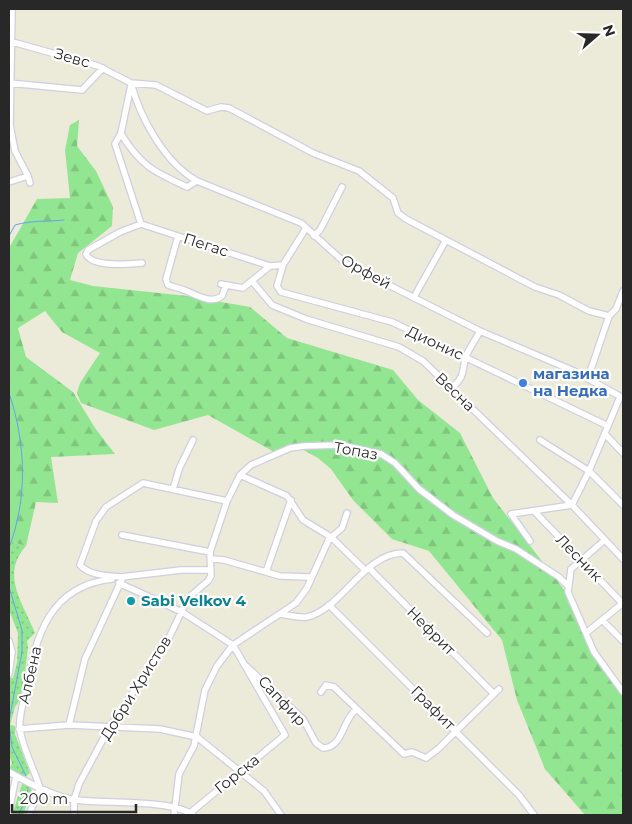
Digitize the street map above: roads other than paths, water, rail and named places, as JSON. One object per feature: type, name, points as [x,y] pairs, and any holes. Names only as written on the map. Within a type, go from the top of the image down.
[{"type":"street","points":[[12,9],[10,125],[15,151],[30,183]]},
{"type":"street","name":"Зевс","points":[[10,41],[103,68],[132,83]]},
{"type":"street","points":[[10,83],[82,90],[103,68]]},
{"type":"street","points":[[142,263],[96,262],[86,254],[88,250],[120,232],[141,224],[115,144],[121,134],[132,83],[156,85],[207,111],[220,107],[229,108],[305,149],[359,171],[393,198],[400,216],[535,287],[559,295],[588,311],[609,316]]},
{"type":"street","name":"Орфей","points":[[132,83],[135,98],[169,160],[183,174],[301,223],[345,263],[480,331],[588,378],[621,397]]},
{"type":"street","points":[[121,134],[132,152],[152,171],[187,187],[196,181]]},
{"type":"street","points":[[9,182],[28,176]]},
{"type":"street","points":[[314,236],[320,230],[342,186]]},
{"type":"street","name":"Пегас","points":[[141,224],[270,266]]},
{"type":"street","points":[[178,236],[166,284],[194,296],[215,300],[222,296],[224,284],[243,288],[270,266],[282,265],[306,228]]},
{"type":"street","points":[[414,297],[446,240]]},
{"type":"street","name":"Дионис","points":[[282,265],[278,286],[281,292],[392,322],[608,426]]},
{"type":"street","name":"Весна","points":[[252,282],[272,305],[306,319],[399,347],[423,361],[572,505],[623,560]]},
{"type":"street","points":[[588,378],[609,316],[616,309],[623,291]]},
{"type":"street","points":[[452,388],[460,379],[466,364],[466,358],[480,331]]},
{"type":"street","points":[[530,541],[514,522],[511,514],[513,512],[535,512],[572,505],[621,397]]},
{"type":"street","points":[[605,434],[623,453]]},
{"type":"street","points":[[173,489],[179,469],[193,440]]},
{"type":"street","points":[[540,440],[579,466],[589,470],[623,505]]},
{"type":"street","name":"Топаз","points":[[211,570],[211,556],[227,501],[240,475],[252,465],[290,448],[341,445],[381,454],[395,463],[419,489],[453,515],[497,541],[516,549],[559,577],[567,586]]},
{"type":"street","points":[[240,475],[292,500],[266,572]]},
{"type":"street","points":[[69,726],[85,659],[123,576],[105,576],[84,569],[80,565],[96,521],[106,507],[126,496],[139,484],[143,483],[227,501]]},
{"type":"street","name":"Нефрит","points":[[292,500],[295,510],[303,520],[331,537],[496,691],[456,732]]},
{"type":"street","name":"Лесник","points":[[535,512],[623,603]]},
{"type":"street","points":[[174,815],[181,767],[194,746],[204,690],[217,666],[233,645],[296,603],[307,588],[310,577],[331,537],[342,528],[347,513]]},
{"type":"street","points":[[122,535],[211,556],[280,576],[310,577]]},
{"type":"street","points":[[604,540],[569,573],[567,586],[594,652],[623,692]]},
{"type":"street","points":[[280,614],[301,617],[321,610],[367,569],[396,553],[403,553],[487,634]]},
{"type":"street","name":"Албена","points":[[40,788],[19,729],[34,646],[51,613],[75,590],[88,583],[123,576],[181,570],[211,570]]},
{"type":"street","name":"Добри Христов","points":[[74,815],[74,800],[79,784],[109,728],[168,640],[184,605],[192,593],[208,581],[211,576],[211,570]]},
{"type":"street","points":[[119,584],[182,612],[233,645],[242,662]]},
{"type":"street","points":[[586,633],[623,603]]},
{"type":"street","name":"Графит","points":[[328,605],[519,795],[534,815]]},
{"type":"street","points":[[602,620],[623,641]]},
{"type":"street","points":[[9,641],[12,657],[9,674]]},
{"type":"street","name":"Сапфир","points":[[242,662],[303,719],[316,742],[323,748],[330,747],[338,741],[349,715],[356,710]]},
{"type":"street","name":"Горска","points":[[191,814],[284,735],[242,662]]},
{"type":"street","points":[[321,692],[329,684],[404,754],[412,752],[429,757],[456,732]]},
{"type":"street","points":[[19,729],[69,726],[160,729],[197,737],[264,791],[281,815]]},
{"type":"street","points":[[9,772],[40,788],[74,800],[175,807],[191,814]]},
{"type":"street","points":[[9,812],[16,776]]},
{"type":"street","points":[[29,815],[40,788]]},
{"type":"waterway","points":[[9,236],[15,225],[21,223],[64,220]]},
{"type":"waterway","points":[[9,393],[19,431],[22,470],[19,510],[9,548]]},
{"type":"waterway","points":[[9,587],[22,630],[22,652],[9,721]]},
{"type":"waterway","points":[[9,724],[12,747],[26,776]]},
{"type":"waterway","points":[[19,815],[28,790]]},
{"type":"place","name":"магазина на Недка","points":[[523,383]]},
{"type":"place","name":"Sabi Velkov 4","points":[[131,601]]}]
